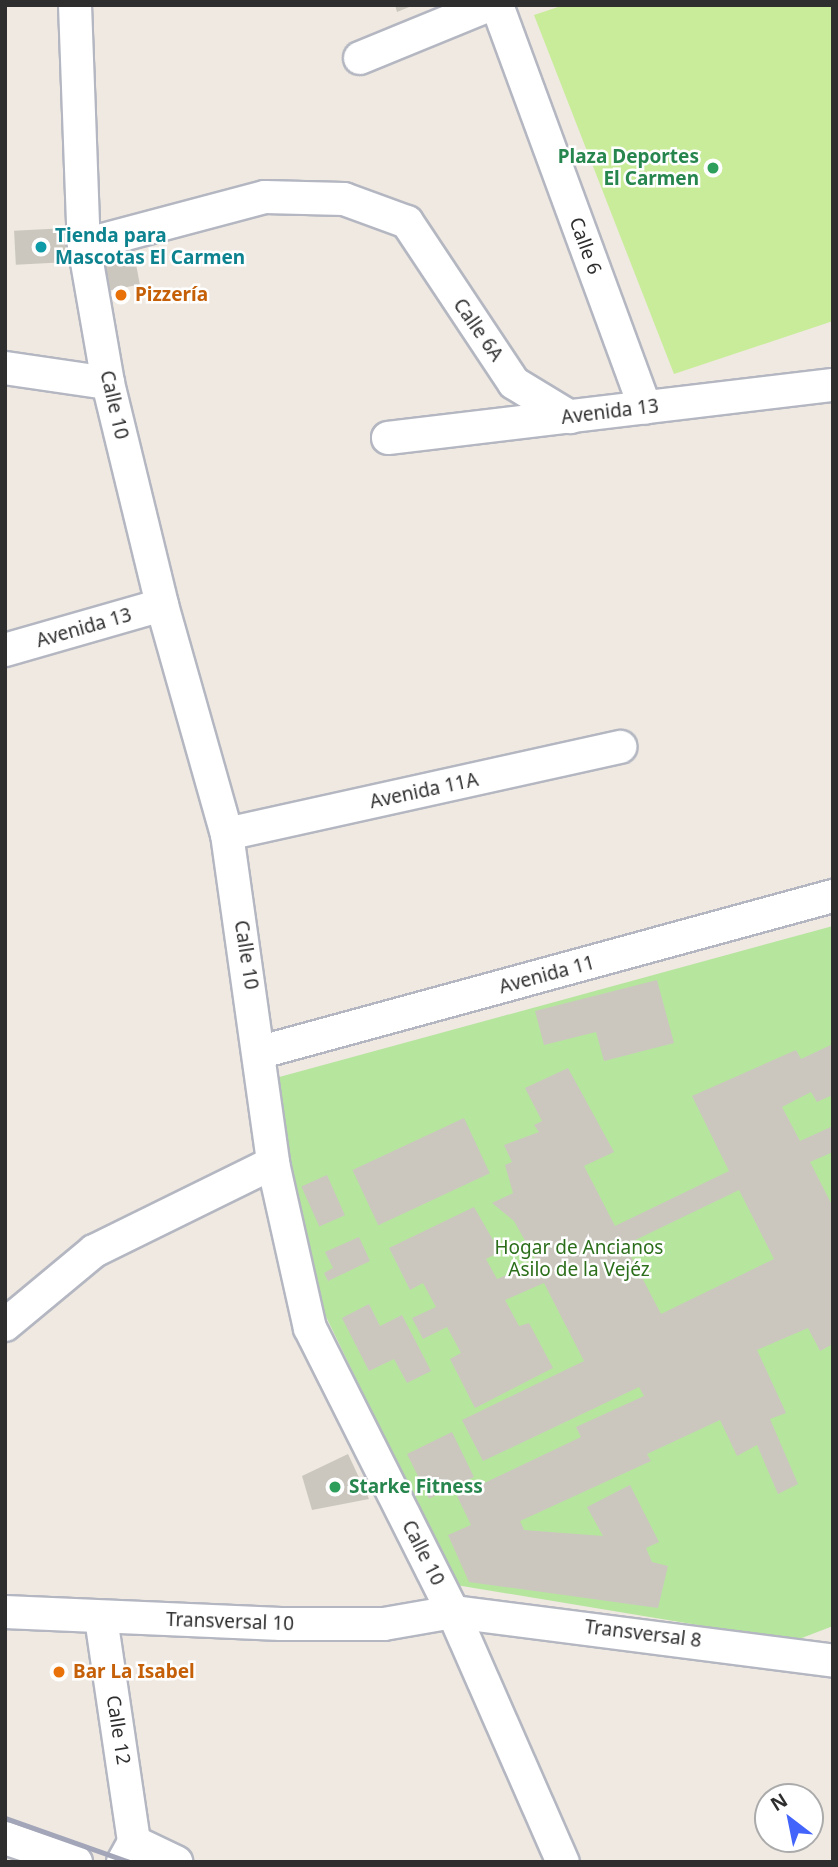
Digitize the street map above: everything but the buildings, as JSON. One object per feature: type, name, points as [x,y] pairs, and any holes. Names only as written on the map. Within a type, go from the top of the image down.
[{"type":"street","name":"Calle 10","points":[[75,5],[84,246],[108,383],[162,605],[227,834],[261,1052],[273,1163],[310,1328],[453,1612],[563,1862]]},
{"type":"street","points":[[360,58],[489,5]]},
{"type":"street","name":"Calle 6","points":[[496,5],[645,408]]},
{"type":"street","name":"Calle 6A","points":[[84,246],[265,197],[344,199],[407,222],[514,383],[570,417]]},
{"type":"street","points":[[5,368],[108,383]]},
{"type":"street","name":"Avenida 13","points":[[388,438],[833,385]]},
{"type":"street","name":"Avenida 13","points":[[5,650],[162,605]]},
{"type":"street","name":"Avenida 11A","points":[[227,834],[621,747]]},
{"type":"street","name":"Avenida 11","points":[[261,1052],[833,896]]},
{"type":"street","points":[[5,1325],[94,1251],[273,1163]]},
{"type":"street","name":"Transversal 10","points":[[5,1612],[101,1618],[384,1624],[453,1612]]},
{"type":"street","name":"Transversal 8","points":[[453,1612],[825,1654]]},
{"type":"street","name":"Calle 12","points":[[101,1618],[129,1852]]},
{"type":"street","points":[[5,1838],[76,1862]]},
{"type":"street","points":[[129,1852],[176,1862]]},
{"type":"green space","name":"Plaza Deportes El Carmen","points":[[564,5],[833,5],[833,321],[674,374],[534,15]]},
{"type":"green space","name":"Hogar de Ancianos Asilo de la Vejéz","points":[[833,926],[833,1626],[794,1641],[456,1585],[315,1294],[272,1079]]},
{"type":"railway","points":[[5,1818],[129,1862]]},
{"type":"place","name":"Plaza Deportes El Carmen","points":[[713,168]]},
{"type":"place","name":"Tienda para Mascotas El Carmen","points":[[41,247]]},
{"type":"place","name":"Pizzería","points":[[121,295]]},
{"type":"place","name":"Starke Fitness","points":[[335,1487]]},
{"type":"place","name":"Bar La Isabel","points":[[59,1672]]}]
